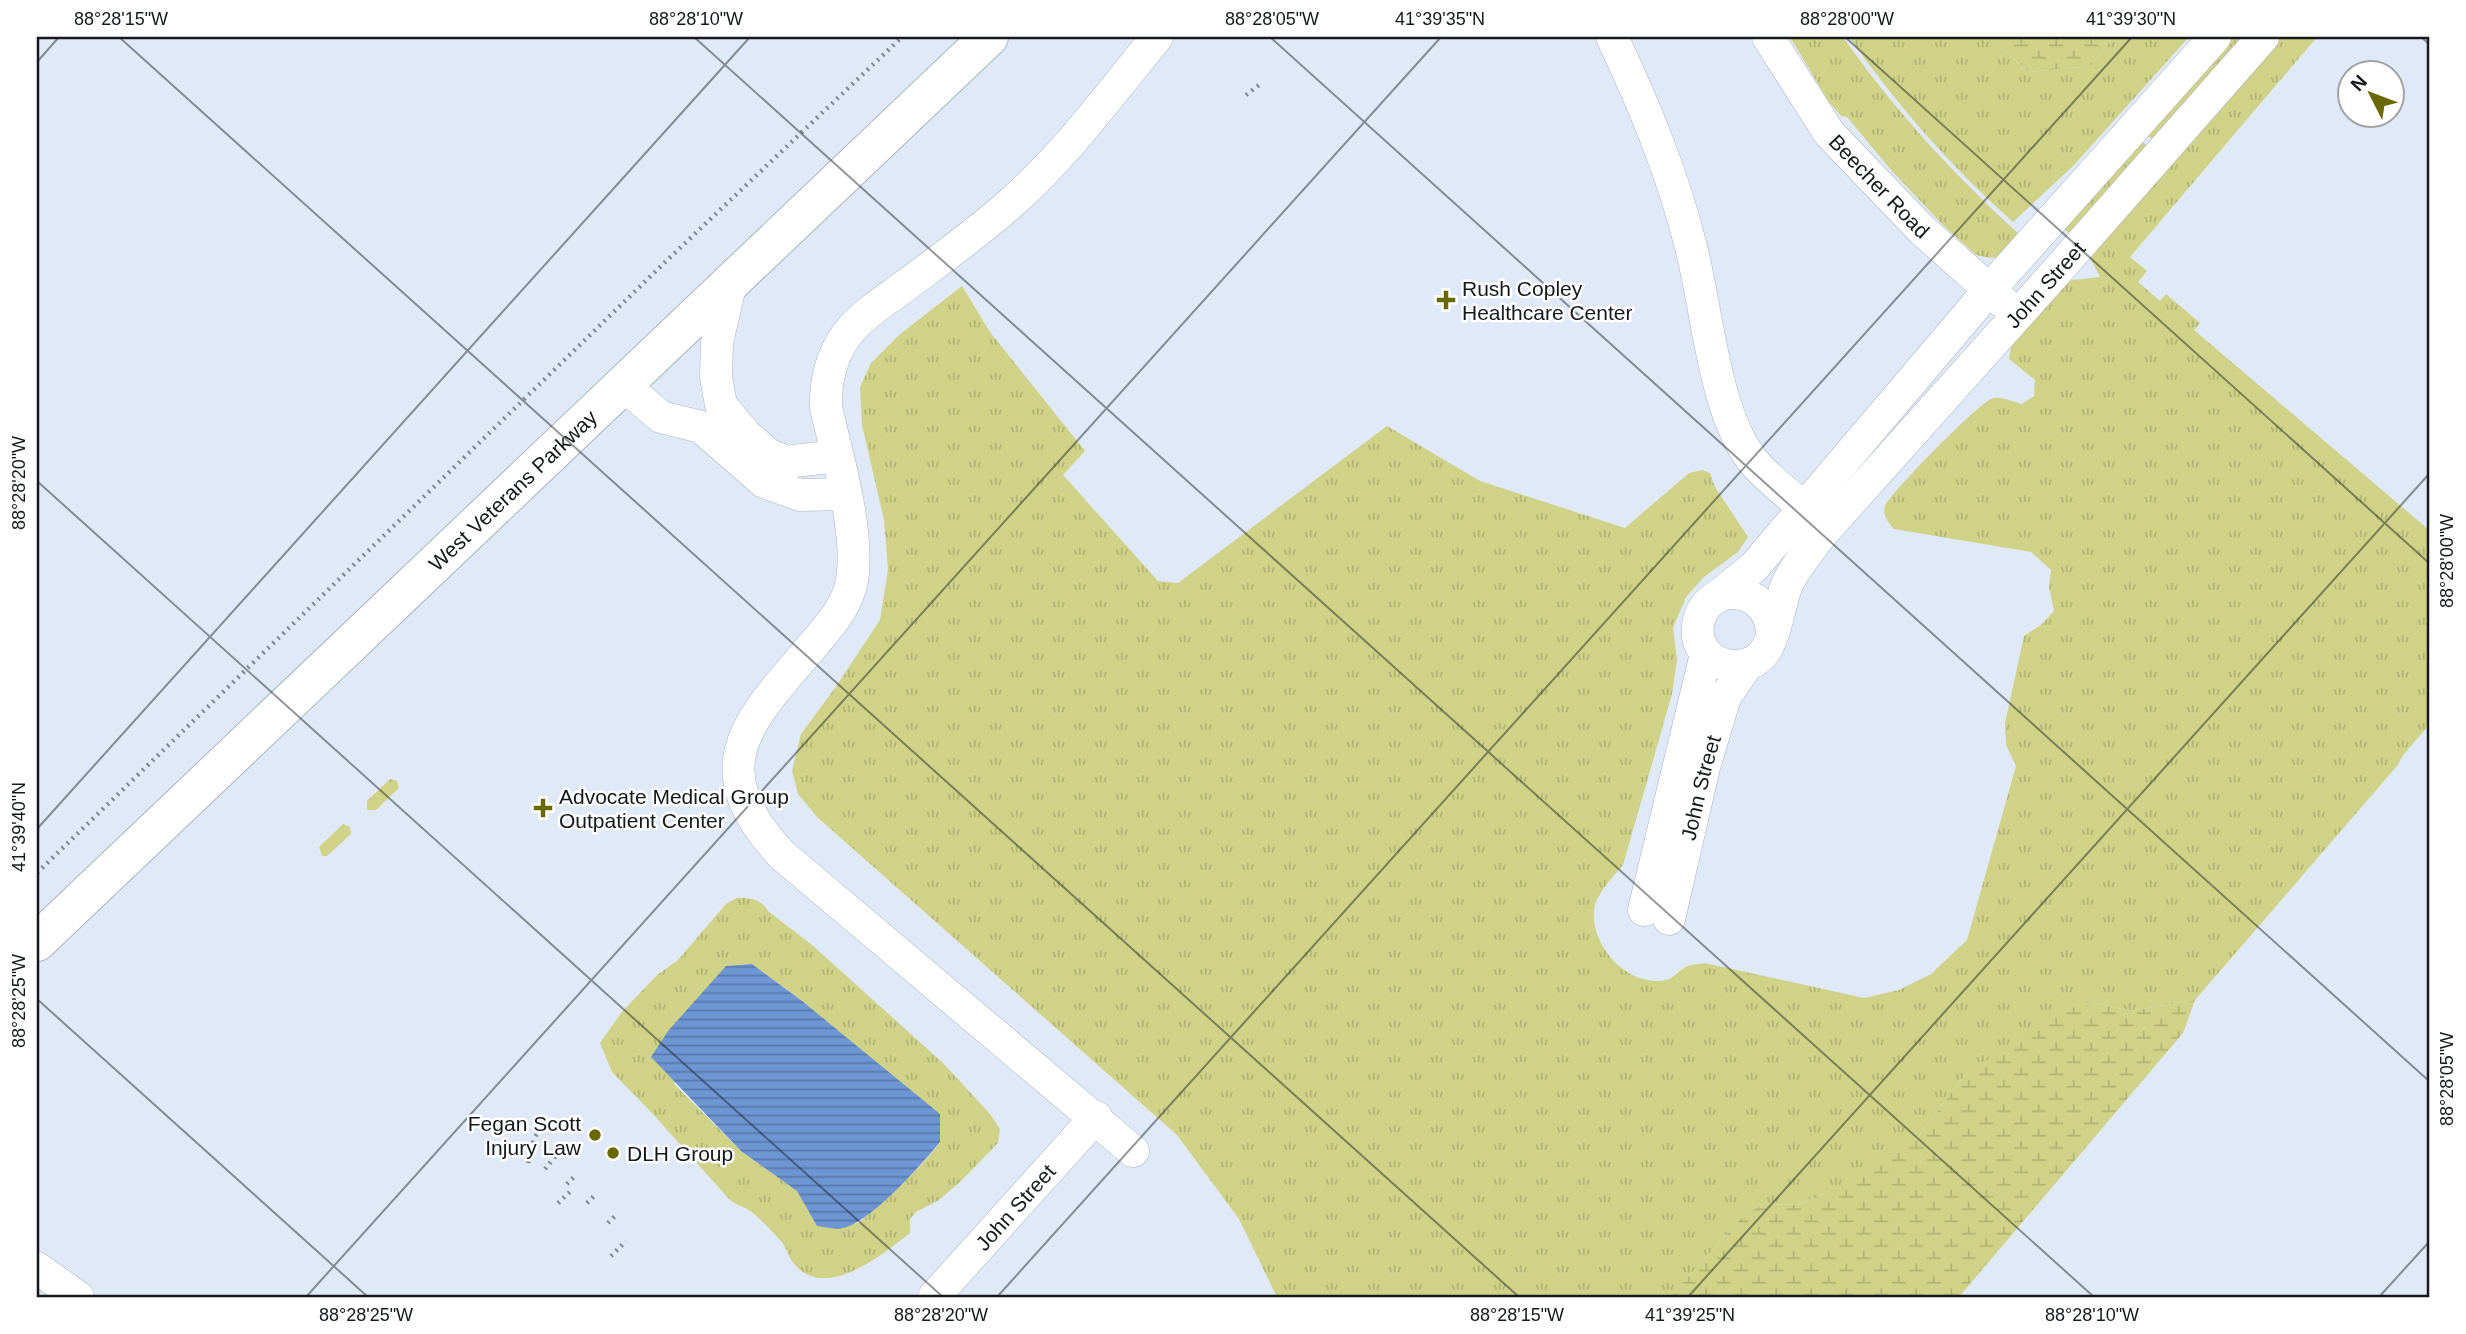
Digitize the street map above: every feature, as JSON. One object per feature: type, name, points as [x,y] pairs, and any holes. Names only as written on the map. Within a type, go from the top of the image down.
[{"type":"main road","name":"West Veterans Parkway","points":[[37,942],[989,37]]},
{"type":"street","points":[[1133,1151],[782,855],[763,835],[747,810],[739,785],[739,759],[745,734],[759,708],[844,606],[852,582],[852,539],[826,408],[826,392],[836,350],[864,317],[946,256],[1012,202],[1065,149],[1157,37]]},
{"type":"street","points":[[1612,37],[1644,104],[1669,175],[1691,248],[1725,401],[1737,434],[1753,461],[1816,517]]},
{"type":"street","name":"Beecher Road","points":[[1768,37],[1829,134],[1922,230],[2018,314]]},
{"type":"street","name":"John Street","points":[[1772,632],[1787,584],[1816,517],[1989,290],[2215,37]]},
{"type":"street","name":"John Street","points":[[1711,601],[1816,517],[2018,314],[2263,37]]},
{"type":"street","points":[[731,282],[717,342],[716,377],[721,405],[746,435],[768,454],[786,463],[837,456]]},
{"type":"street","points":[[622,384],[661,417],[701,427],[764,482],[800,495],[845,494]]},
{"type":"street","points":[[1729,593],[1756,599],[1768,613],[1772,632],[1768,646],[1759,658],[1747,665],[1732,667],[1718,663],[1706,654],[1700,641],[1698,626],[1702,613],[1711,601],[1729,593]]},
{"type":"street","name":"John Street","points":[[1706,654],[1657,915],[1725,697],[1747,665]]},
{"type":"street","name":"John Street","points":[[943,1295],[1096,1118]]},
{"type":"street","points":[[37,1268],[78,1297]]},
{"type":"path","points":[[37,873],[661,266],[902,37]]},
{"type":"path","points":[[1246,95],[1259,85]]},
{"type":"path","points":[[528,1163],[537,1134]]},
{"type":"path","points":[[545,1169],[557,1154]]},
{"type":"path","points":[[567,1184],[576,1175]]},
{"type":"path","points":[[558,1203],[573,1189]]},
{"type":"path","points":[[587,1203],[596,1195]]},
{"type":"path","points":[[608,1223],[615,1216]]},
{"type":"path","points":[[611,1256],[626,1241]]},
{"type":"green space","points":[[1790,37],[1843,37],[1926,141],[2021,236],[1999,257],[1976,255],[1943,225],[1891,170],[1847,117],[1841,116],[1829,102]]},
{"type":"green space","points":[[1849,37],[1988,37],[2029,72],[2090,66],[2114,37],[2189,37],[2074,165],[2013,222],[1926,134],[1886,87]]},
{"type":"green space","points":[[1988,37],[2114,37],[2090,66],[2029,72]]},
{"type":"green space","points":[[2230,37],[2246,37],[2154,141],[2145,133]]},
{"type":"green space","points":[[2273,37],[2317,37],[2130,257],[2147,271],[2138,282],[2160,301],[2166,294],[2200,323],[2194,330],[2429,530],[2429,725],[2397,766],[2195,1000],[2131,1011],[2086,1001],[1964,1076],[1916,1139],[1856,1180],[1797,1205],[1766,1204],[1746,1213],[1670,1297],[1277,1297],[1239,1219],[1177,1135],[817,817],[798,794],[792,771],[801,734],[880,620],[888,570],[884,520],[862,425],[860,387],[871,363],[899,335],[962,286],[990,332],[1085,451],[1063,475],[1158,581],[1178,583],[1387,426],[1480,481],[1625,528],[1689,473],[1702,470],[1710,473],[1715,487],[1748,537],[1738,552],[1704,577],[1686,597],[1673,628],[1677,660],[1672,694],[1623,865],[1605,886],[1595,905],[1594,923],[1603,947],[1611,958],[1632,975],[1656,981],[1669,979],[1689,966],[1705,963],[1864,998],[1899,990],[1931,974],[1967,940],[2016,766],[2006,745],[2005,723],[2024,636],[2041,625],[2054,611],[2049,587],[2051,570],[2031,552],[1894,529],[1885,515],[1885,506],[1917,468],[1991,399],[2006,399],[2022,404],[2034,396],[2035,380],[2009,359],[2012,342],[2059,285],[2073,280],[2100,277],[2088,254]]},
{"type":"green space","points":[[2140,140],[2149,147],[2069,233],[2064,229]]},
{"type":"green space","points":[[390,779],[397,781],[399,788],[376,810],[367,810],[367,801]]},
{"type":"green space","points":[[343,824],[350,827],[351,834],[327,856],[322,856],[319,847]]},
{"type":"green space","points":[[736,898],[762,903],[943,1063],[990,1114],[1000,1129],[998,1143],[960,1182],[939,1200],[916,1212],[910,1219],[910,1233],[871,1262],[839,1276],[824,1278],[809,1275],[796,1266],[782,1242],[768,1227],[751,1212],[729,1199],[612,1072],[600,1043],[621,1013],[657,975],[677,961],[726,904]],"holes":[[[752,964],[802,1001],[940,1143],[921,1165],[859,1223],[817,1226],[797,1191],[741,1151],[674,1084],[726,966]]]},
{"type":"green space","points":[[2195,1000],[2183,1033],[1959,1297],[1670,1297],[1746,1213],[1766,1204],[1798,1205],[1856,1179],[1916,1139],[1964,1076],[2030,1029],[2086,1001],[2131,1011]]},
{"type":"water","points":[[752,964],[802,1001],[940,1114],[940,1142],[909,1178],[867,1216],[854,1224],[833,1229],[817,1226],[797,1191],[741,1151],[651,1057],[668,1031],[726,966]]},
{"type":"place","name":"Rush Copley Healthcare Center","points":[[1446,300]]},
{"type":"place","name":"Advocate Medical Group Outpatient Center","points":[[543,808]]},
{"type":"place","name":"Fegan Scott Injury Law","points":[[595,1135]]},
{"type":"place","name":"DLH Group","points":[[613,1153]]}]
